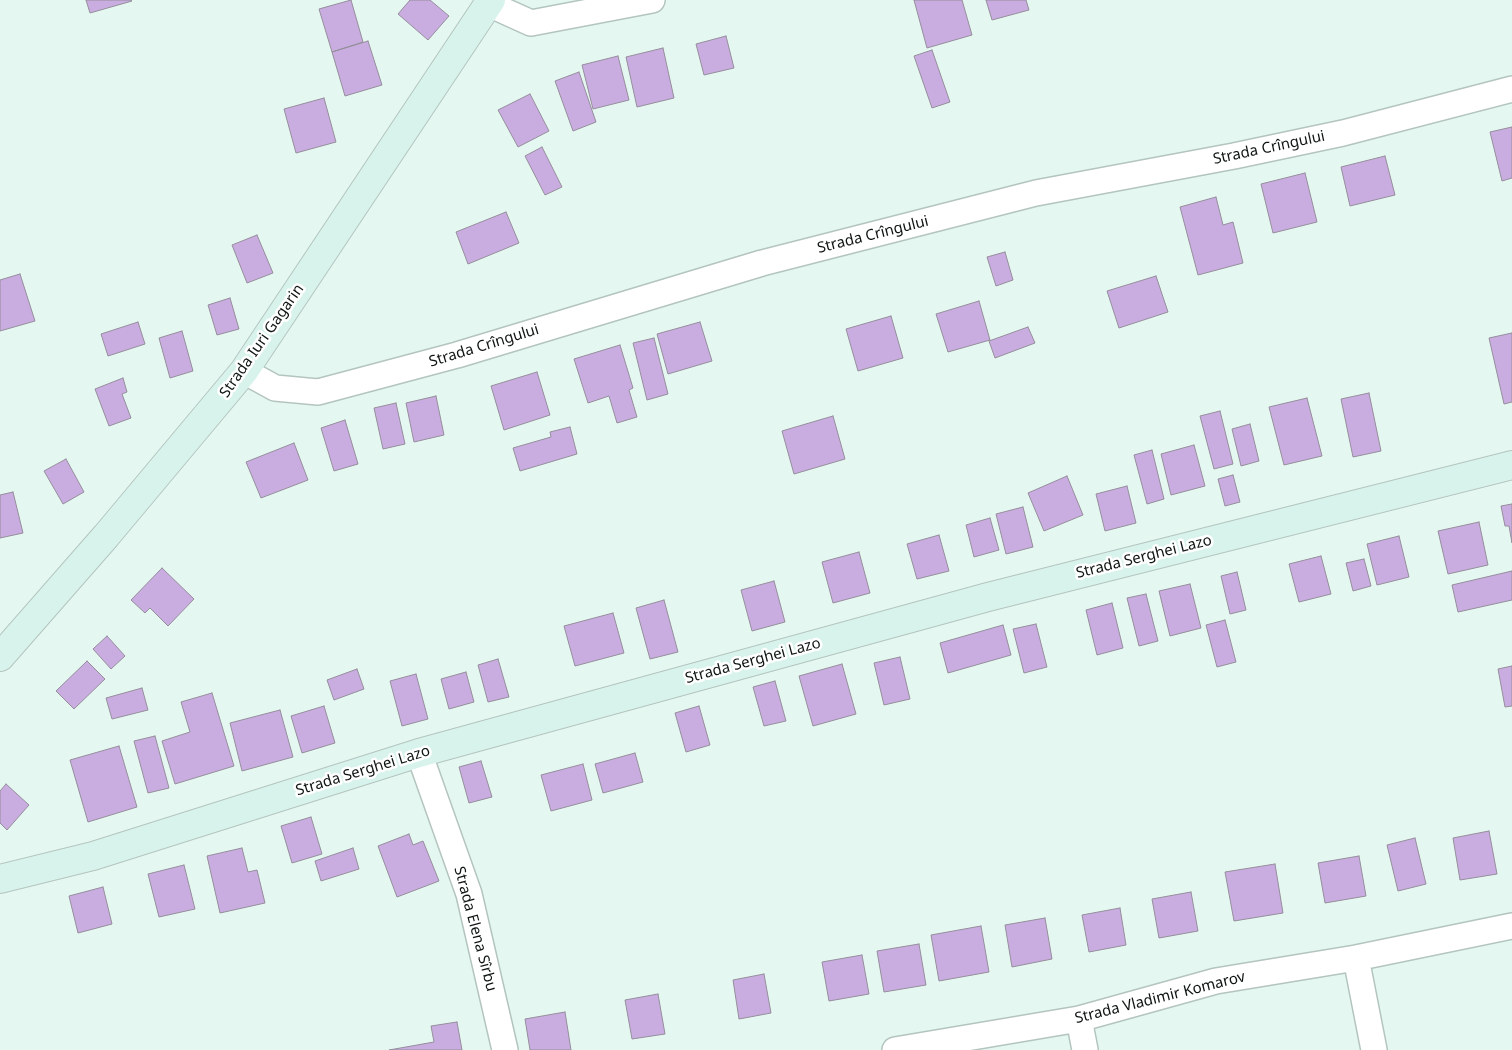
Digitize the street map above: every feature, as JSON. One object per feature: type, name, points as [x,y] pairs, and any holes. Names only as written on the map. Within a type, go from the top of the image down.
[{"type":"street","points":[[490,2],[531,23],[652,0]]},
{"type":"street","name":"Strada Iuri Gagarin","points":[[2,646],[106,536],[244,371],[490,2]]},
{"type":"street","name":"Strada Crîngului","points":[[244,371],[275,388],[318,392],[457,355],[762,264],[1036,193],[1234,156],[1343,133],[1512,89]]},
{"type":"street","name":"Strada Serghei Lazo","points":[[0,879],[93,856],[419,753],[988,597],[1512,465]]},
{"type":"street","name":"Strada Elena Sîrbu","points":[[419,753],[469,894],[505,1050]]},
{"type":"street","name":"Strada Vladimir Komarov","points":[[895,1050],[1079,1019],[1216,981],[1356,958],[1512,926]]},
{"type":"street","points":[[1356,958],[1374,1050]]},
{"type":"street","points":[[1079,1019],[1085,1050]]},
{"type":"building","points":[[86,0],[131,0],[132,1],[90,13]]},
{"type":"building","points":[[351,0],[363,42],[332,52],[319,9]]},
{"type":"building","points":[[410,0],[430,0],[449,16],[428,40],[398,14]]},
{"type":"building","points":[[914,0],[962,0],[972,35],[927,48]]},
{"type":"building","points":[[986,0],[1026,0],[1029,10],[992,20]]},
{"type":"building","points":[[726,36],[734,68],[704,75],[696,44]]},
{"type":"building","points":[[368,41],[382,85],[345,96],[332,52]]},
{"type":"building","points":[[663,48],[674,98],[637,107],[626,57]]},
{"type":"building","points":[[932,50],[950,102],[932,108],[914,56]]},
{"type":"building","points":[[618,56],[629,100],[593,109],[582,65]]},
{"type":"building","points":[[579,72],[596,122],[573,131],[555,81]]},
{"type":"building","points":[[530,94],[549,131],[518,147],[498,110]]},
{"type":"building","points":[[324,98],[336,142],[296,153],[284,109]]},
{"type":"building","points":[[1512,127],[1512,178],[1502,181],[1490,132]]},
{"type":"building","points":[[542,147],[562,187],[545,195],[525,156]]},
{"type":"building","points":[[1385,156],[1395,195],[1350,206],[1341,167]]},
{"type":"building","points":[[1305,173],[1317,222],[1273,233],[1261,184]]},
{"type":"building","points":[[1216,197],[1223,225],[1233,222],[1243,263],[1198,275],[1180,207]]},
{"type":"building","points":[[506,212],[519,243],[468,264],[456,232]]},
{"type":"building","points":[[257,235],[273,273],[247,283],[232,245]]},
{"type":"building","points":[[1005,252],[1013,280],[996,286],[987,257]]},
{"type":"building","points":[[20,274],[35,321],[0,331],[0,280]]},
{"type":"building","points":[[1156,276],[1168,312],[1119,328],[1107,291]]},
{"type":"building","points":[[230,298],[239,329],[217,335],[208,305]]},
{"type":"building","points":[[979,301],[990,340],[948,352],[936,314]]},
{"type":"building","points":[[891,316],[903,358],[858,371],[846,329]]},
{"type":"building","points":[[138,322],[145,344],[108,356],[101,334]]},
{"type":"building","points":[[700,322],[712,361],[668,374],[657,334]]},
{"type":"building","points":[[1028,327],[1035,343],[995,358],[989,341]]},
{"type":"building","points":[[182,331],[193,371],[170,378],[159,338]]},
{"type":"building","points":[[1512,333],[1512,402],[1504,404],[1489,338]]},
{"type":"building","points":[[654,338],[668,394],[647,400],[633,343]]},
{"type":"building","points":[[620,345],[633,388],[629,390],[637,417],[617,423],[609,396],[588,403],[574,359]]},
{"type":"building","points":[[537,372],[550,415],[504,430],[491,386]]},
{"type":"building","points":[[123,378],[127,392],[122,394],[131,418],[109,426],[95,389]]},
{"type":"building","points":[[1369,393],[1381,451],[1353,457],[1341,399]]},
{"type":"building","points":[[436,396],[444,435],[414,442],[406,403]]},
{"type":"building","points":[[1307,398],[1322,456],[1284,465],[1269,407]]},
{"type":"building","points":[[396,403],[405,444],[383,449],[374,408]]},
{"type":"building","points":[[1220,411],[1233,464],[1214,469],[1200,416]]},
{"type":"building","points":[[833,416],[845,459],[794,474],[782,431]]},
{"type":"building","points":[[345,420],[358,464],[334,471],[321,428]]},
{"type":"building","points":[[1250,424],[1259,461],[1241,466],[1232,429]]},
{"type":"building","points":[[570,427],[577,454],[520,471],[513,448],[551,437],[550,432]]},
{"type":"building","points":[[294,443],[308,480],[261,498],[246,462]]},
{"type":"building","points":[[1194,445],[1205,486],[1171,495],[1161,454]]},
{"type":"building","points":[[1152,450],[1164,499],[1147,504],[1134,455]]},
{"type":"building","points":[[66,459],[84,492],[63,504],[44,471]]},
{"type":"building","points":[[1233,475],[1240,502],[1225,506],[1218,479]]},
{"type":"building","points":[[1067,476],[1083,515],[1044,531],[1028,493]]},
{"type":"building","points":[[1127,486],[1136,523],[1105,531],[1096,494]]},
{"type":"building","points":[[13,492],[23,533],[0,538],[0,495]]},
{"type":"building","points":[[1512,504],[1512,543],[1509,526],[1505,526],[1501,506]]},
{"type":"building","points":[[1023,507],[1033,547],[1006,554],[996,514]]},
{"type":"building","points":[[990,518],[999,550],[974,557],[966,525]]},
{"type":"building","points":[[1479,522],[1488,565],[1448,574],[1438,531]]},
{"type":"building","points":[[939,535],[949,571],[917,579],[907,544]]},
{"type":"building","points":[[1399,536],[1409,577],[1377,585],[1367,544]]},
{"type":"building","points":[[859,552],[870,593],[833,603],[822,562]]},
{"type":"building","points":[[1321,556],[1331,594],[1299,602],[1289,564]]},
{"type":"building","points":[[1364,559],[1371,586],[1353,591],[1346,563]]},
{"type":"building","points":[[162,568],[194,599],[168,626],[150,608],[145,613],[131,600]]},
{"type":"building","points":[[1512,571],[1512,600],[1458,612],[1452,585]]},
{"type":"building","points":[[1237,572],[1246,610],[1230,614],[1221,576]]},
{"type":"building","points":[[774,581],[785,622],[752,631],[741,590]]},
{"type":"building","points":[[1190,584],[1201,628],[1170,636],[1159,591]]},
{"type":"building","points":[[1146,594],[1158,641],[1139,646],[1127,598]]},
{"type":"building","points":[[664,600],[678,652],[650,659],[636,608]]},
{"type":"building","points":[[1112,603],[1123,648],[1097,655],[1086,610]]},
{"type":"building","points":[[613,613],[624,653],[575,666],[564,626]]},
{"type":"building","points":[[1225,620],[1236,662],[1217,667],[1206,625]]},
{"type":"building","points":[[1036,624],[1047,667],[1024,673],[1013,629]]},
{"type":"building","points":[[1003,625],[1011,655],[948,673],[940,643]]},
{"type":"building","points":[[107,636],[125,656],[111,669],[93,649]]},
{"type":"building","points":[[900,657],[910,699],[884,705],[874,663]]},
{"type":"building","points":[[498,659],[509,697],[488,702],[478,665]]},
{"type":"building","points":[[87,661],[105,679],[74,709],[56,691]]},
{"type":"building","points":[[842,664],[856,714],[813,726],[799,676]]},
{"type":"building","points":[[1512,666],[1512,706],[1505,707],[1498,669]]},
{"type":"building","points":[[357,669],[364,689],[334,700],[327,680]]},
{"type":"building","points":[[466,672],[474,702],[449,709],[441,679]]},
{"type":"building","points":[[416,674],[428,719],[402,726],[390,681]]},
{"type":"building","points":[[775,681],[786,721],[764,726],[753,687]]},
{"type":"building","points":[[142,688],[148,710],[112,719],[106,698]]},
{"type":"building","points":[[212,693],[234,766],[175,784],[162,741],[190,732],[181,702]]},
{"type":"building","points":[[324,706],[335,743],[302,753],[291,716]]},
{"type":"building","points":[[699,706],[710,745],[686,752],[675,713]]},
{"type":"building","points":[[280,710],[293,757],[242,771],[230,723]]},
{"type":"building","points":[[155,736],[169,788],[148,793],[134,741]]},
{"type":"building","points":[[119,746],[137,807],[88,822],[70,760]]},
{"type":"building","points":[[635,753],[643,782],[603,793],[595,764]]},
{"type":"building","points":[[481,761],[492,797],[469,803],[459,767]]},
{"type":"building","points":[[583,764],[592,800],[551,811],[541,775]]},
{"type":"building","points":[[6,784],[29,805],[7,830],[0,823],[0,791]]},
{"type":"building","points":[[311,817],[322,854],[292,863],[281,826]]},
{"type":"building","points":[[1489,831],[1497,874],[1460,880],[1453,838]]},
{"type":"building","points":[[409,834],[413,845],[423,841],[439,881],[397,897],[378,846]]},
{"type":"building","points":[[1415,838],[1426,884],[1398,891],[1387,845]]},
{"type":"building","points":[[242,848],[248,872],[257,870],[265,903],[220,913],[207,856]]},
{"type":"building","points":[[353,848],[359,869],[321,881],[315,861]]},
{"type":"building","points":[[1359,856],[1366,896],[1325,903],[1318,863]]},
{"type":"building","points":[[1275,864],[1283,913],[1234,921],[1225,872]]},
{"type":"building","points":[[184,865],[195,909],[159,917],[148,874]]},
{"type":"building","points":[[103,887],[112,924],[78,933],[69,896]]},
{"type":"building","points":[[1191,892],[1198,931],[1159,938],[1152,899]]},
{"type":"building","points":[[1120,908],[1126,945],[1089,952],[1082,915]]},
{"type":"building","points":[[1045,918],[1052,959],[1012,967],[1005,925]]},
{"type":"building","points":[[981,926],[989,972],[939,981],[931,935]]},
{"type":"building","points":[[919,944],[926,985],[884,992],[877,951]]},
{"type":"building","points":[[862,955],[869,994],[829,1001],[822,962]]},
{"type":"building","points":[[764,974],[771,1013],[739,1019],[733,980]]},
{"type":"building","points":[[658,994],[665,1034],[632,1039],[625,1000]]},
{"type":"building","points":[[565,1012],[571,1050],[530,1050],[525,1019]]},
{"type":"building","points":[[457,1022],[462,1050],[389,1050],[434,1042],[431,1026]]}]
